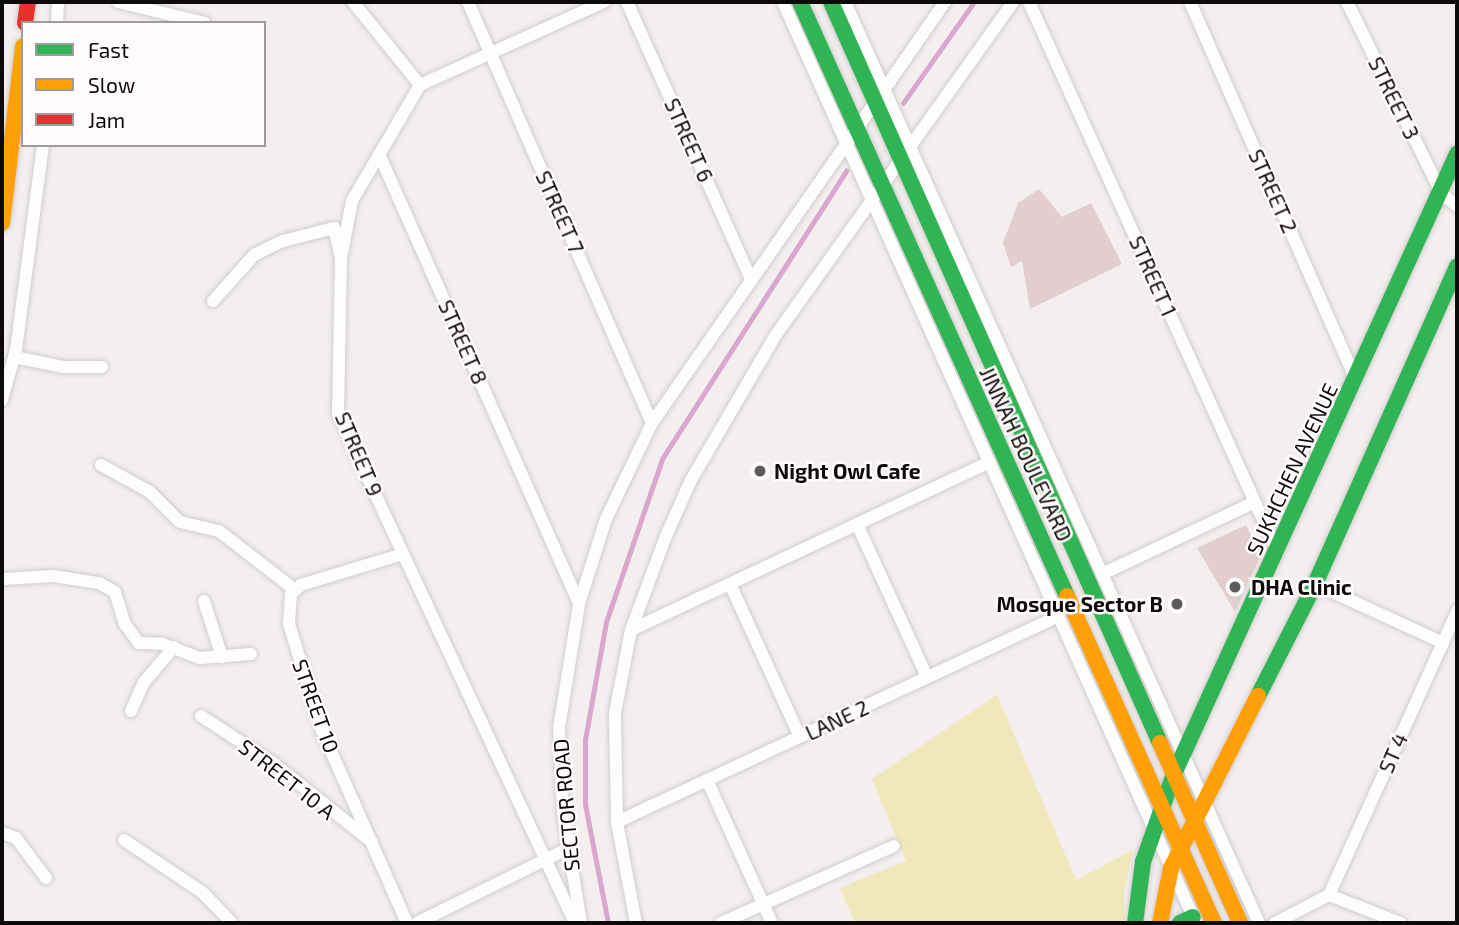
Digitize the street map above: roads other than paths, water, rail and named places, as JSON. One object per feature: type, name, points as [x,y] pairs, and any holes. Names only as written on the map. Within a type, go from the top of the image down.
[{"type":"main road","points":[[25,21],[28,2]]},
{"type":"main road","name":"JINNAH BOULEVARD","points":[[800,2],[851,137],[1183,847],[1214,923]]},
{"type":"main road","name":"JINNAH BOULEVARD","points":[[831,2],[880,98],[900,159],[1124,642],[1174,774],[1240,923]]},
{"type":"main road","points":[[2,223],[21,63]]},
{"type":"main road","name":"SUKHCHEN AVENUE","points":[[1135,923],[1137,887],[1174,774],[1442,194],[1457,154]]},
{"type":"main road","points":[[1160,923],[1171,868],[1206,804],[1315,584],[1457,273]]},
{"type":"street","points":[[57,21],[58,2]]},
{"type":"street","points":[[118,2],[197,21]]},
{"type":"street","points":[[353,2],[420,85]]},
{"type":"street","name":"STREET 7","points":[[468,2],[652,422]]},
{"type":"street","points":[[379,153],[420,85],[604,2]]},
{"type":"street","name":"STREET 6","points":[[627,2],[751,279]]},
{"type":"street","points":[[783,2],[851,137]]},
{"type":"street","points":[[845,2],[880,98],[910,145],[1102,574],[1124,642],[1183,755],[1259,923]]},
{"type":"street","name":"SECTOR ROAD","points":[[581,923],[567,849],[559,728],[579,604],[606,519],[652,422],[945,2]]},
{"type":"street","points":[[636,923],[617,822],[615,713],[631,631],[676,514],[719,429],[775,336],[1013,2]]},
{"type":"street","name":"STREET 1","points":[[1029,2],[1277,551]]},
{"type":"street","name":"STREET 2","points":[[1190,2],[1356,380]]},
{"type":"street","name":"STREET 3","points":[[1352,4],[1442,194]]},
{"type":"street","points":[[2,400],[14,357],[43,147]]},
{"type":"street","name":"STREET 9","points":[[379,153],[352,201],[341,258],[338,414],[402,554],[456,661],[544,860],[575,923]]},
{"type":"street","name":"STREET 8","points":[[379,153],[579,604]]},
{"type":"street","points":[[876,192],[1056,617],[1171,868],[1189,921]]},
{"type":"street","points":[[1442,194],[1457,206]]},
{"type":"street","points":[[213,301],[254,255],[283,241],[334,228],[341,258]]},
{"type":"street","points":[[14,357],[63,368],[102,367]]},
{"type":"street","points":[[631,631],[990,462]]},
{"type":"street","points":[[101,465],[150,492],[180,522],[219,531],[295,590],[402,554]]},
{"type":"street","points":[[1102,574],[1255,502]]},
{"type":"street","points":[[857,524],[927,677]]},
{"type":"street","points":[[2,579],[52,576],[110,587],[135,641],[174,647],[200,658],[251,654]]},
{"type":"street","points":[[730,584],[800,737]]},
{"type":"street","points":[[1315,584],[1443,643]]},
{"type":"street","name":"STREET 10","points":[[295,590],[289,624],[301,676],[407,923]]},
{"type":"street","points":[[204,601],[222,657]]},
{"type":"street","name":"ST 4","points":[[1329,895],[1457,611]]},
{"type":"street","name":"LANE 2","points":[[617,822],[1056,617]]},
{"type":"street","points":[[131,711],[144,682],[174,647]]},
{"type":"street","points":[[1078,662],[1095,657]]},
{"type":"street","name":"STREET 10 A","points":[[201,716],[273,763],[372,842]]},
{"type":"street","points":[[707,780],[772,923]]},
{"type":"street","points":[[2,833],[16,838],[46,878]]},
{"type":"street","points":[[124,840],[202,892],[232,923]]},
{"type":"street","points":[[721,923],[894,846]]},
{"type":"street","points":[[417,923],[567,849]]},
{"type":"street","points":[[1275,923],[1329,895],[1401,923]]},
{"type":"waterway","points":[[903,103],[974,2]]},
{"type":"waterway","points":[[608,923],[585,805],[585,740],[606,622],[662,459],[846,171]]},
{"type":"place","name":"Night Owl Cafe","points":[[760,471]]},
{"type":"place","name":"DHA Clinic","points":[[1235,587]]},
{"type":"place","name":"Mosque Sector B","points":[[1177,604]]}]
